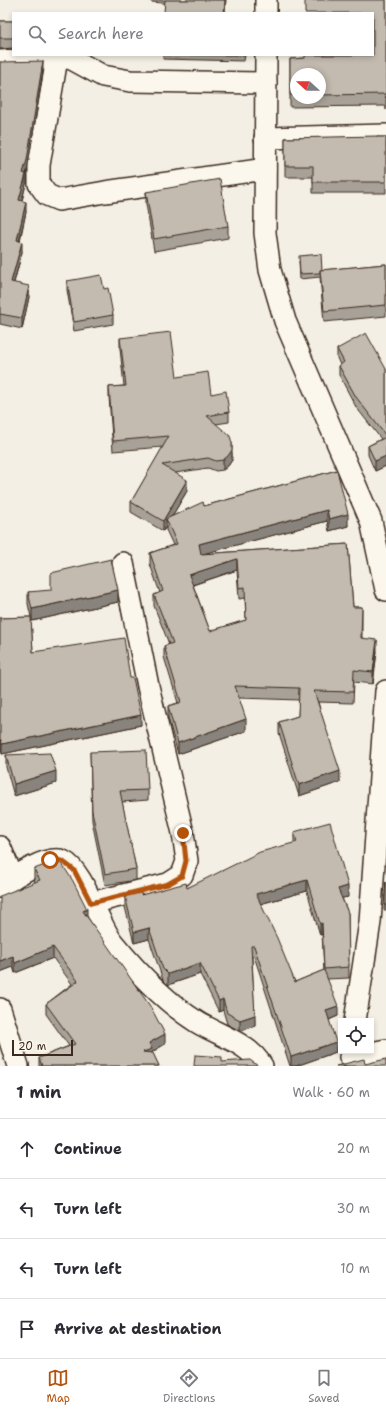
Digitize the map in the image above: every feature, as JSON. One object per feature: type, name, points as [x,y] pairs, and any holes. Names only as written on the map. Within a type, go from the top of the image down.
[{"type":"street","points":[[266,0],[266,12]]},
{"type":"street","points":[[266,56],[265,233],[270,270],[285,321],[378,516],[386,590]]},
{"type":"street","points":[[57,58],[39,165],[39,184],[47,195],[59,200],[265,169]]},
{"type":"street","points":[[0,61],[70,58],[103,76],[130,81],[266,83]]},
{"type":"street","points":[[265,138],[386,135]]},
{"type":"street","points":[[91,903],[168,884],[182,876],[186,861],[183,833],[148,686],[123,563]]},
{"type":"street","points":[[355,1018],[370,922],[383,762],[386,691]]},
{"type":"street","points":[[0,847],[6,882],[50,860],[62,861],[74,870],[112,942],[161,994],[196,1022],[245,1048],[262,1066]]},
{"type":"street","points":[[0,1009],[18,1066]]},
{"type":"street","points":[[348,1058],[386,1050]]},
{"type":"building","points":[[165,0],[225,0],[224,12],[164,12]]},
{"type":"building","points":[[305,0],[386,0],[386,94],[326,95],[326,68],[290,68],[290,59],[305,58],[305,56],[374,56],[374,12],[305,12]]},
{"type":"building","points":[[0,21],[12,21],[12,38],[0,38]]},
{"type":"building","points":[[43,61],[27,160],[23,173],[26,174],[19,200],[26,202],[17,240],[22,242],[11,282],[29,286],[22,318],[0,314],[0,62]]},
{"type":"building","points":[[386,137],[386,182],[313,182],[313,166],[285,166],[285,138]]},
{"type":"building","points":[[220,179],[228,226],[154,239],[146,192]]},
{"type":"building","points":[[321,254],[322,270],[320,270],[320,273],[300,274],[299,256]]},
{"type":"building","points":[[386,264],[386,305],[324,311],[320,270]]},
{"type":"building","points":[[101,275],[104,289],[108,288],[113,315],[74,322],[67,281]]},
{"type":"building","points":[[171,332],[177,377],[208,372],[211,394],[226,391],[229,412],[207,416],[230,436],[232,450],[223,460],[216,461],[208,458],[162,465],[187,480],[163,521],[131,502],[169,436],[113,441],[109,387],[126,386],[120,338]]},
{"type":"building","points":[[366,333],[386,369],[386,436],[356,397],[339,366],[344,362],[337,349]]},
{"type":"building","points":[[386,437],[386,456],[375,461],[368,446]]},
{"type":"building","points":[[337,470],[348,514],[329,519],[327,510],[199,544],[201,554],[348,544],[353,607],[362,607],[361,638],[377,640],[373,672],[354,670],[353,692],[314,691],[340,771],[299,785],[279,722],[298,716],[299,688],[235,686],[246,719],[178,743],[168,706],[181,702],[164,646],[173,643],[154,595],[163,591],[150,553],[177,544],[166,519],[203,502],[204,506]],"holes":[[[237,559],[239,588],[245,587],[246,620],[210,631],[189,575]]]},
{"type":"building","points":[[111,559],[118,590],[32,609],[28,592],[51,590],[51,573]]},
{"type":"building","points":[[31,617],[33,652],[124,638],[130,678],[133,678],[141,715],[2,744],[0,740],[0,618]]},
{"type":"building","points":[[146,750],[148,790],[120,791],[136,869],[105,874],[92,811],[90,752]]},
{"type":"building","points":[[50,753],[56,771],[14,784],[6,755]]},
{"type":"building","points":[[330,822],[348,886],[338,889],[348,913],[349,967],[324,969],[322,923],[320,924],[307,880],[256,894],[277,938],[295,982],[324,970],[338,1006],[326,1010],[336,1042],[291,1057],[254,946],[251,946],[255,1015],[240,1020],[227,1013],[223,999],[219,1001],[200,963],[168,974],[163,969],[149,928],[134,932],[125,896],[141,892],[141,895],[186,883],[187,888],[260,852],[297,842],[294,832]]},
{"type":"building","points":[[56,861],[62,864],[73,881],[87,909],[83,911],[150,1006],[165,1034],[149,1043],[152,1049],[143,1052],[153,1053],[159,1066],[42,1066],[39,1058],[75,1044],[46,1004],[78,981],[53,947],[15,963],[13,956],[0,961],[0,896],[40,880],[34,869]]},
{"type":"building","points":[[386,882],[386,905],[384,905]]},
{"type":"building","points":[[195,1055],[222,1057],[222,1062],[250,1060],[258,1066],[194,1066]]},
{"type":"building","points":[[364,1059],[365,1064],[386,1059],[386,1066],[336,1066]]},
{"type":"route","points":[[50,860],[62,861],[74,870],[91,903],[168,884],[182,876],[186,861],[183,833]]}]
